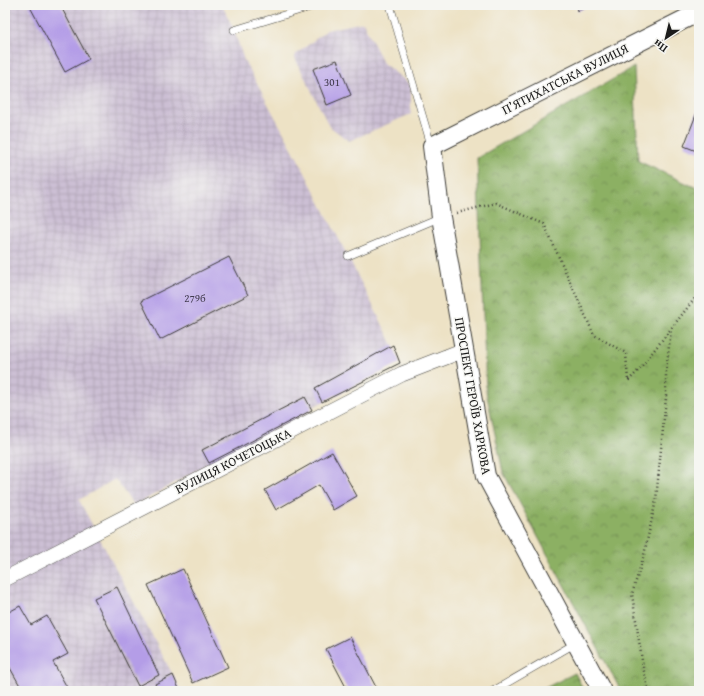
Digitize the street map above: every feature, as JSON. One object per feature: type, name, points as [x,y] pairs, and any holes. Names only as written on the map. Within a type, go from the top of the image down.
[{"type":"street","name":"П’ЯТИХАТСЬКА ВУЛИЦЯ","points":[[432,146],[699,12]]},
{"type":"street","name":"ПРОСПЕКТ ГЕРОЇВ ХАРКОВА","points":[[432,146],[441,217],[486,476],[602,691]]},
{"type":"street","name":"ВУЛИЦЯ КОЧЕТОЦЬКА","points":[[5,579],[402,374],[464,350]]},
{"type":"lane","points":[[234,30],[317,5]]},
{"type":"lane","points":[[390,5],[432,146]]},
{"type":"lane","points":[[348,256],[441,217]]},
{"type":"lane","points":[[493,691],[576,643]]},
{"type":"path","points":[[441,217],[496,203],[544,224],[594,335],[626,353],[628,381],[637,372],[699,293]]},
{"type":"path","points":[[647,691],[648,688],[643,667],[632,594],[644,555],[656,500],[666,398],[666,371],[671,329]]},
{"type":"shaded area","points":[[5,5],[222,5],[234,30],[244,60],[298,159],[393,345],[322,402],[209,463],[134,506],[115,479],[79,500],[173,675],[180,691],[5,691]]},
{"type":"shaded area","points":[[363,22],[383,63],[411,85],[411,114],[349,141],[329,126],[294,56],[327,30]]},
{"type":"green space","points":[[634,67],[638,161],[699,189],[699,691],[621,691],[503,472],[486,391],[477,158]]},
{"type":"green space","points":[[575,673],[584,691],[539,691]]},
{"type":"building","points":[[29,5],[60,5],[89,59],[65,72]]},
{"type":"building","points":[[577,5],[590,5],[578,11]]},
{"type":"building","points":[[337,60],[351,95],[327,105],[313,69]]},
{"type":"building","points":[[699,107],[699,152],[684,146]]},
{"type":"building","points":[[229,257],[248,295],[160,340],[141,301]]},
{"type":"building","points":[[393,345],[400,363],[322,402],[315,388]]},
{"type":"building","points":[[305,397],[312,410],[209,463],[202,450]]},
{"type":"building","points":[[332,452],[357,496],[333,510],[319,485],[276,510],[265,490]]},
{"type":"building","points":[[183,569],[228,667],[193,683],[148,585]]},
{"type":"building","points":[[117,587],[159,675],[138,686],[94,598]]},
{"type":"building","points":[[20,606],[31,625],[47,616],[68,654],[53,662],[69,691],[23,691],[5,659],[5,614]]},
{"type":"building","points":[[350,637],[378,691],[348,691],[326,649]]},
{"type":"building","points":[[173,675],[180,691],[158,691],[155,684]]}]
